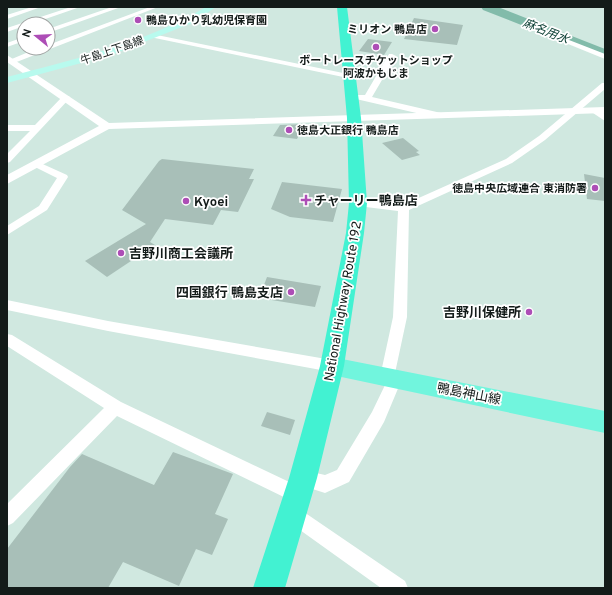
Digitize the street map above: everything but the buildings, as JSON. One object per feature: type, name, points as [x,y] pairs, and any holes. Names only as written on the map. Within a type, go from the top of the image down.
[{"type":"highway","name":"National Highway Route 192","points":[[269,588],[298,495],[332,366],[355,233],[358,203],[354,118],[358,97],[348,76],[342,7]]},
{"type":"main road","name":"牛島上下島線","points":[[7,80],[108,53],[189,21],[212,7]]},
{"type":"main road","name":"鴨島神山線","points":[[332,366],[605,422]]},
{"type":"street","points":[[7,17],[38,7]]},
{"type":"street","points":[[49,16],[77,7]]},
{"type":"street","points":[[102,7],[114,8],[134,15]]},
{"type":"street","points":[[56,44],[155,7]]},
{"type":"street","points":[[56,28],[114,8]]},
{"type":"street","points":[[533,28],[605,57]]},
{"type":"street","points":[[152,36],[348,76]]},
{"type":"street","points":[[9,59],[19,56]]},
{"type":"street","points":[[392,56],[358,97],[438,114]]},
{"type":"street","points":[[9,59],[107,126]]},
{"type":"street","points":[[358,203],[404,208],[509,161],[542,138],[576,111],[605,85]]},
{"type":"street","points":[[7,160],[66,98]]},
{"type":"street","points":[[7,180],[107,126],[438,114],[576,111],[603,111],[605,118]]},
{"type":"street","points":[[7,128],[37,128]]},
{"type":"street","points":[[7,232],[43,208],[62,177],[36,164]]},
{"type":"street","points":[[298,495],[343,476],[378,417],[391,378],[400,317],[404,208]]},
{"type":"street","points":[[7,305],[108,326],[332,366]]},
{"type":"street","points":[[7,338],[115,407],[298,495],[398,588]]},
{"type":"street","points":[[7,517],[115,407]]},
{"type":"waterway","name":"麻名用水","points":[[487,7],[605,54]]},
{"type":"place","name":"鴨島ひかり乳幼児保育園","points":[[138,20]]},
{"type":"place","name":"ミリオン 鴨島店","points":[[435,29]]},
{"type":"place","name":"ボートレースチケットショップ 阿波かもじま","points":[[376,47]]},
{"type":"place","name":"徳島大正銀行 鴨島店","points":[[289,130]]},
{"type":"place","name":"徳島中央広域連合 東消防署","points":[[595,188]]},
{"type":"place","name":"チャーリー鴨島店","points":[[306,200]]},
{"type":"place","name":"Kyoei","points":[[186,201]]},
{"type":"place","name":"吉野川商工会議所","points":[[121,253]]},
{"type":"place","name":"四国銀行 鴨島支店","points":[[291,292]]},
{"type":"place","name":"吉野川保健所","points":[[529,312]]}]
